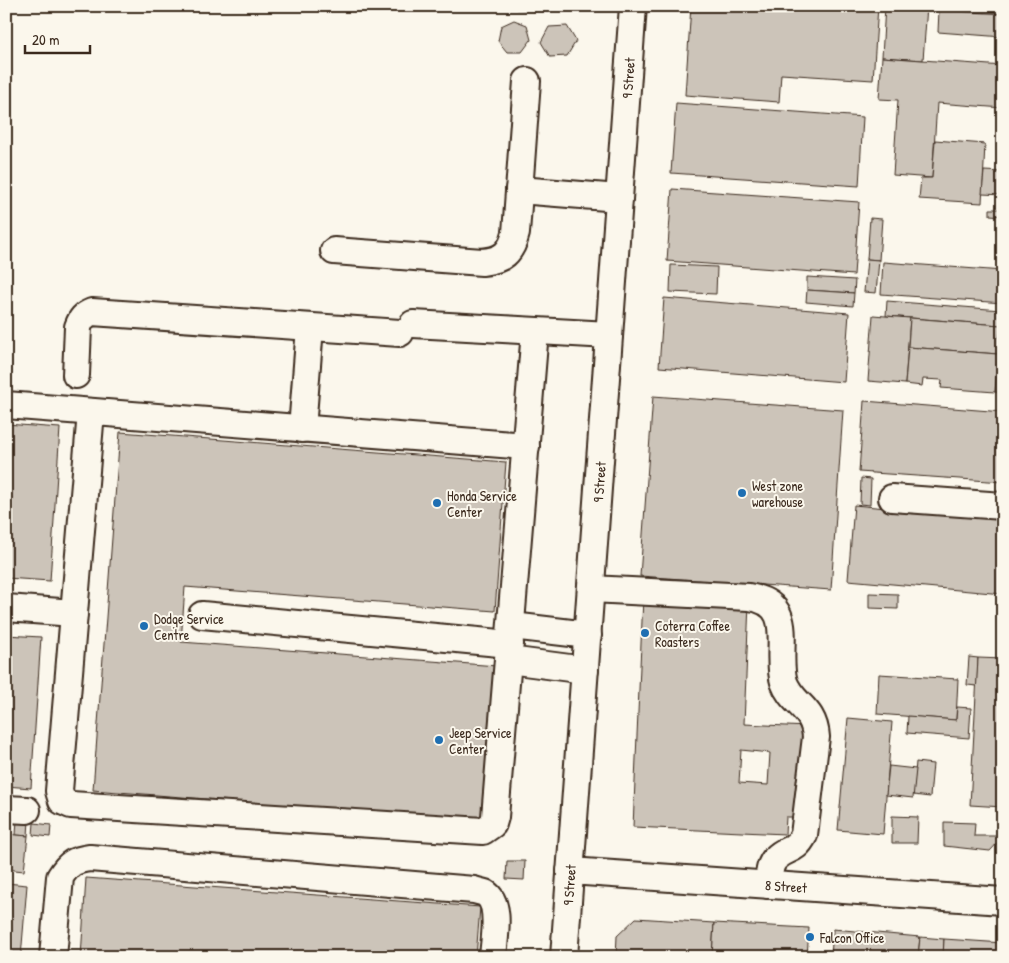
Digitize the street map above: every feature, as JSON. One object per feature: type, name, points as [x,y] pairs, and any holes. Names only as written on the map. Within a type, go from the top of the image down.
[{"type":"street","name":"9 Street","points":[[564,957],[633,6]]},
{"type":"street","points":[[334,251],[482,262],[495,261],[506,255],[513,245],[527,81]]},
{"type":"street","points":[[519,190],[619,198]]},
{"type":"street","points":[[76,376],[78,327],[80,320],[85,314],[92,312],[310,327],[536,331],[609,335]]},
{"type":"street","points":[[302,428],[310,327]]},
{"type":"street","points":[[91,412],[59,791],[62,801],[72,805],[483,831],[493,824],[496,817],[536,331]]},
{"type":"street","points":[[6,405],[526,446]]},
{"type":"street","points":[[892,498],[1003,506]]},
{"type":"street","points":[[591,589],[749,597],[766,602],[778,614],[782,631],[784,683],[788,691],[810,716],[816,737],[804,835],[797,846],[775,858],[770,868],[768,885]]},
{"type":"street","points":[[6,608],[74,613]]},
{"type":"street","points":[[202,615],[510,643],[588,635]]},
{"type":"street","points":[[510,643],[585,670]]},
{"type":"street","points":[[53,957],[60,877],[67,866],[78,859],[90,858],[474,890],[485,894],[494,902],[496,915],[493,957]]},
{"type":"street","name":"8 Street","points":[[570,871],[1003,901]]},
{"type":"building","points":[[517,6],[549,6],[549,12],[516,9]]},
{"type":"building","points":[[691,6],[878,6],[873,80],[781,74],[779,102],[685,95]]},
{"type":"building","points":[[885,6],[927,6],[923,60],[882,57]]},
{"type":"building","points":[[939,10],[1003,14],[1003,37],[938,32]]},
{"type":"building","points":[[514,20],[527,25],[531,40],[522,52],[507,52],[498,41],[501,26]]},
{"type":"building","points":[[567,26],[576,41],[567,56],[550,57],[541,42],[549,27]]},
{"type":"building","points":[[882,57],[1003,66],[1003,108],[937,103],[932,178],[893,175],[898,100],[879,99]]},
{"type":"building","points":[[676,103],[863,117],[859,186],[671,173]]},
{"type":"building","points":[[935,140],[985,144],[982,203],[919,199],[921,178],[932,178]]},
{"type":"building","points":[[984,171],[1003,172],[1003,195],[982,194]]},
{"type":"building","points":[[672,189],[859,202],[854,275],[667,261]]},
{"type":"building","points":[[990,209],[1003,209],[1003,216],[990,215]]},
{"type":"building","points":[[870,218],[882,219],[879,260],[867,259]]},
{"type":"building","points":[[867,259],[879,260],[876,293],[864,292]]},
{"type":"building","points":[[883,262],[1003,271],[1003,303],[881,294]]},
{"type":"building","points":[[671,265],[717,267],[716,294],[670,292]]},
{"type":"building","points":[[807,277],[855,280],[854,293],[807,290]]},
{"type":"building","points":[[807,290],[854,293],[853,306],[806,302]]},
{"type":"building","points":[[664,298],[849,313],[844,382],[659,367]]},
{"type":"building","points":[[887,301],[1001,310],[1000,325],[886,316]]},
{"type":"building","points":[[873,315],[910,318],[905,384],[868,381]]},
{"type":"building","points":[[910,318],[1000,325],[998,354],[908,347]]},
{"type":"building","points":[[1000,331],[1003,331],[1003,393],[995,392]]},
{"type":"building","points":[[908,347],[998,354],[995,392],[941,388],[942,380],[923,379],[922,386],[905,384]]},
{"type":"building","name":"West zone warehouse","points":[[653,396],[843,410],[831,590],[640,576]]},
{"type":"building","points":[[864,401],[1003,412],[1003,482],[859,472]]},
{"type":"building","points":[[6,424],[60,428],[50,581],[6,578]]},
{"type":"building","name":"Dodge Service Centre","points":[[120,432],[506,462],[495,611],[185,587],[181,642],[497,666],[486,821],[93,790]]},
{"type":"building","points":[[861,478],[871,479],[870,505],[860,504]]},
{"type":"building","points":[[854,505],[1003,519],[1003,594],[848,580]]},
{"type":"building","points":[[869,593],[898,594],[898,609],[869,608]]},
{"type":"building","points":[[643,598],[749,603],[744,724],[808,727],[801,817],[786,817],[785,834],[633,827]],"holes":[[[741,750],[770,753],[768,785],[739,783]]]},
{"type":"building","points":[[6,635],[41,637],[31,788],[6,786]]},
{"type":"building","points":[[969,657],[978,658],[977,686],[967,685]]},
{"type":"building","points":[[978,658],[1003,659],[1003,807],[970,805]]},
{"type":"building","points":[[879,674],[958,679],[956,720],[877,714]]},
{"type":"building","points":[[957,707],[971,708],[969,738],[907,733],[908,716],[956,720]]},
{"type":"building","points":[[848,718],[892,722],[883,834],[838,830]]},
{"type":"building","points":[[916,762],[933,764],[930,797],[913,795]]},
{"type":"building","points":[[889,766],[916,769],[913,798],[886,795]]},
{"type":"building","points":[[892,816],[918,817],[917,843],[892,843]]},
{"type":"building","points":[[17,819],[29,820],[28,836],[16,835]]},
{"type":"building","points":[[944,822],[975,823],[974,836],[1003,837],[990,851],[944,846]]},
{"type":"building","points":[[34,823],[51,825],[50,837],[33,835]]},
{"type":"building","points":[[6,834],[28,836],[24,871],[6,869]]},
{"type":"building","points":[[507,861],[525,861],[524,880],[506,879]]},
{"type":"building","points":[[86,878],[480,907],[476,957],[81,957]]},
{"type":"building","points":[[6,883],[27,885],[21,957],[6,957]]},
{"type":"building","points":[[636,918],[714,923],[712,957],[616,957],[617,936]]},
{"type":"building","points":[[714,923],[809,928],[807,957],[712,957]]},
{"type":"building","points":[[833,929],[920,937],[918,957],[831,957]]},
{"type":"building","points":[[920,937],[944,939],[943,957],[918,957]]},
{"type":"building","points":[[944,939],[1003,943],[1003,957],[943,957]]},
{"type":"place","name":"West zone warehouse","points":[[742,493]]},
{"type":"place","name":"Honda Service Center","points":[[437,503]]},
{"type":"place","name":"Dodge Service Centre","points":[[144,626]]},
{"type":"place","name":"Coterra Coffee Roasters","points":[[645,633]]},
{"type":"place","name":"Jeep Service Center","points":[[439,740]]},
{"type":"place","name":"Falcon Office","points":[[810,937]]}]
